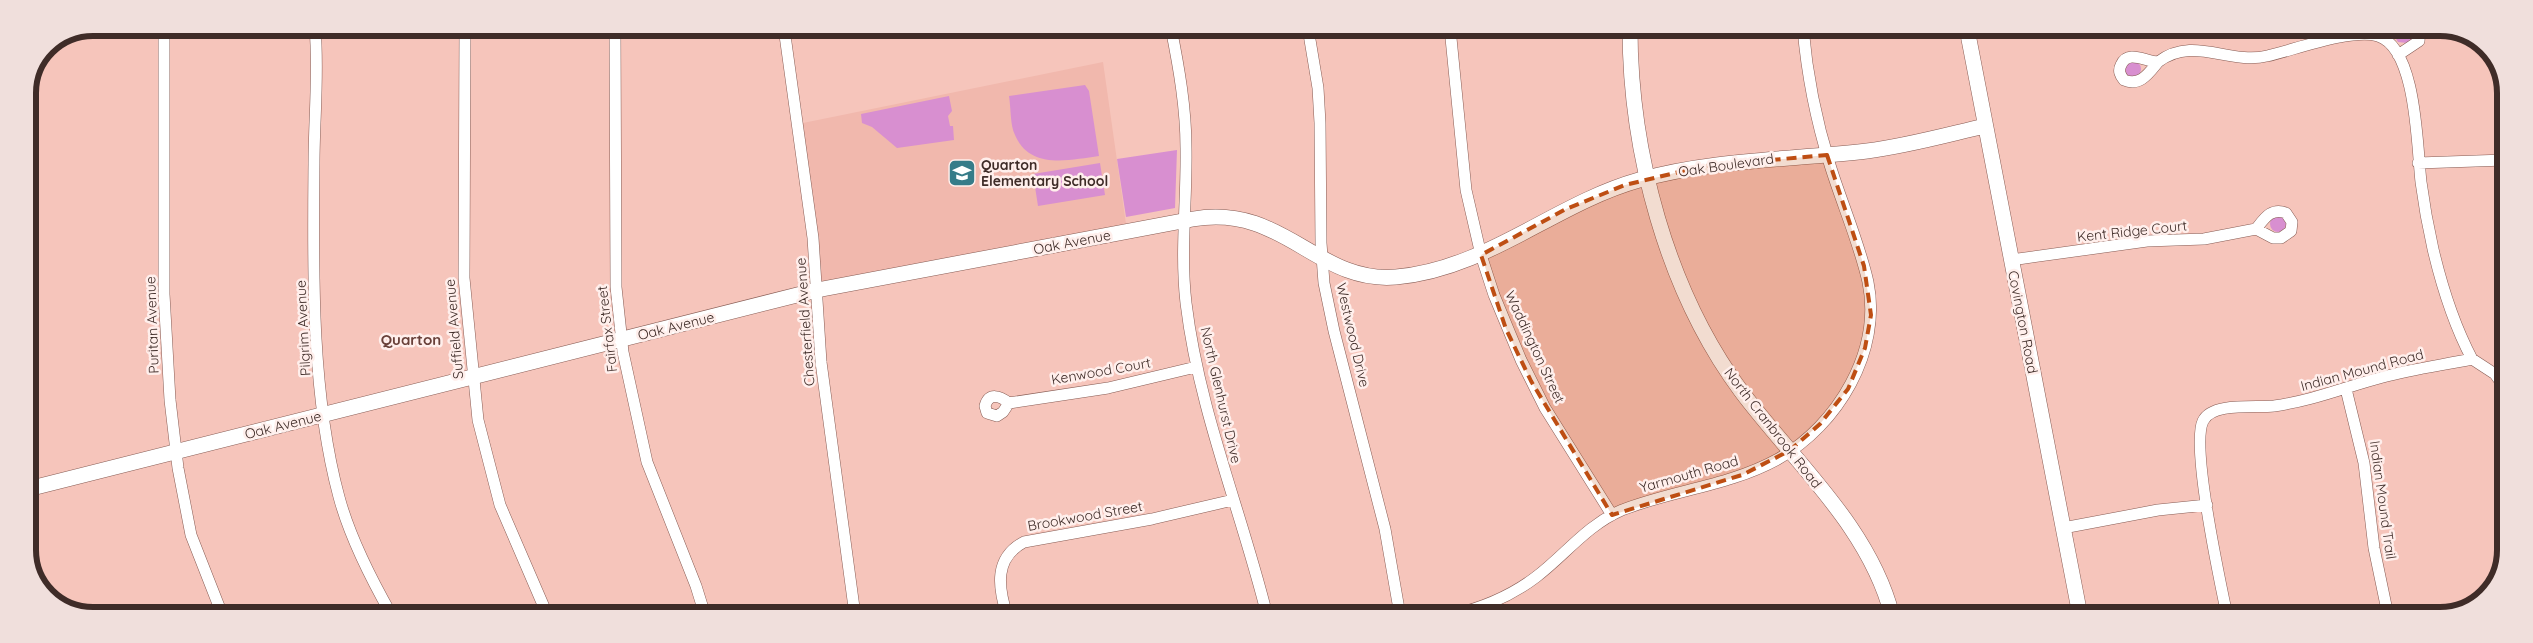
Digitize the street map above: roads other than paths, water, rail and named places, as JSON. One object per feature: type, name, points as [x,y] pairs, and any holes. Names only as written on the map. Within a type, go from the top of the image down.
[{"type":"street","name":"Puritan Avenue","points":[[164,36],[164,294],[170,400],[176,452],[191,535],[219,607]]},
{"type":"street","name":"Pilgrim Avenue","points":[[315,36],[314,248],[324,414],[339,498],[359,552],[387,607]]},
{"type":"street","name":"Suffield Avenue","points":[[465,36],[464,278],[478,420],[500,505],[544,607]]},
{"type":"street","name":"Fairfax Street","points":[[615,36],[614,218],[616,287],[621,340],[647,462],[703,607]]},
{"type":"street","name":"Chesterfield Avenue","points":[[785,36],[813,238],[822,362],[854,607]]},
{"type":"street","name":"North Glenhurst Drive","points":[[1172,36],[1186,118],[1182,262],[1196,367],[1216,446],[1265,607]]},
{"type":"street","name":"Westwood Drive","points":[[1309,36],[1320,114],[1322,258],[1329,308],[1376,488],[1398,607]]},
{"type":"street","name":"Waddington Street","points":[[1451,36],[1462,165],[1481,255],[1506,329],[1531,382],[1551,418],[1612,515]]},
{"type":"street","name":"North Cranbrook Road","points":[[1631,36],[1636,110],[1649,178],[1665,240],[1697,318],[1733,380],[1827,497],[1859,541],[1880,580],[1889,607]]},
{"type":"street","name":"Yarmouth Road","points":[[1478,607],[1498,600],[1526,585],[1582,535],[1612,515],[1644,503],[1742,475],[1789,451],[1820,424],[1848,389],[1860,364],[1869,332],[1871,315],[1868,282],[1827,155],[1811,93],[1805,36]]},
{"type":"street","name":"Covington Road","points":[[1968,36],[2078,607]]},
{"type":"street","points":[[2158,62],[2173,52],[2188,49],[2253,59],[2352,36],[2379,36],[2389,43],[2398,55],[2406,73],[2428,224],[2437,267],[2454,321],[2472,359],[2497,377]]},
{"type":"street","points":[[2398,55],[2419,41],[2419,36]]},
{"type":"street","name":"Oak Boulevard","points":[[1322,258],[1352,272],[1389,278],[1428,272],[1481,255],[1566,209],[1625,185],[1649,178],[1740,161],[1827,155],[1902,146],[1985,126]]},
{"type":"street","points":[[2418,163],[2497,160]]},
{"type":"street","name":"Oak Avenue","points":[[36,487],[818,290],[1184,220],[1216,216],[1248,220],[1288,237],[1322,258]]},
{"type":"street","name":"Kent Ridge Court","points":[[2011,260],[2147,241],[2204,239],[2256,229]]},
{"type":"street","name":"Indian Mound Road","points":[[2207,505],[2200,432],[2202,422],[2208,413],[2222,408],[2265,407],[2305,401],[2397,373],[2472,359]]},
{"type":"street","name":"Kenwood Court","points":[[1009,403],[1108,388],[1196,367]]},
{"type":"street","name":"Indian Mound Trail","points":[[2346,390],[2364,463],[2374,548],[2386,607]]},
{"type":"street","name":"Brookwood Street","points":[[1005,607],[1001,594],[1000,572],[1011,551],[1024,542],[1152,519],[1233,500]]},
{"type":"street","points":[[2063,528],[2152,511],[2207,505],[2226,607]]},
{"type":"place","name":"Quarton Elementary School","points":[[962,173]]},
{"type":"district","name":"Quarton","points":[[411,340]]}]
